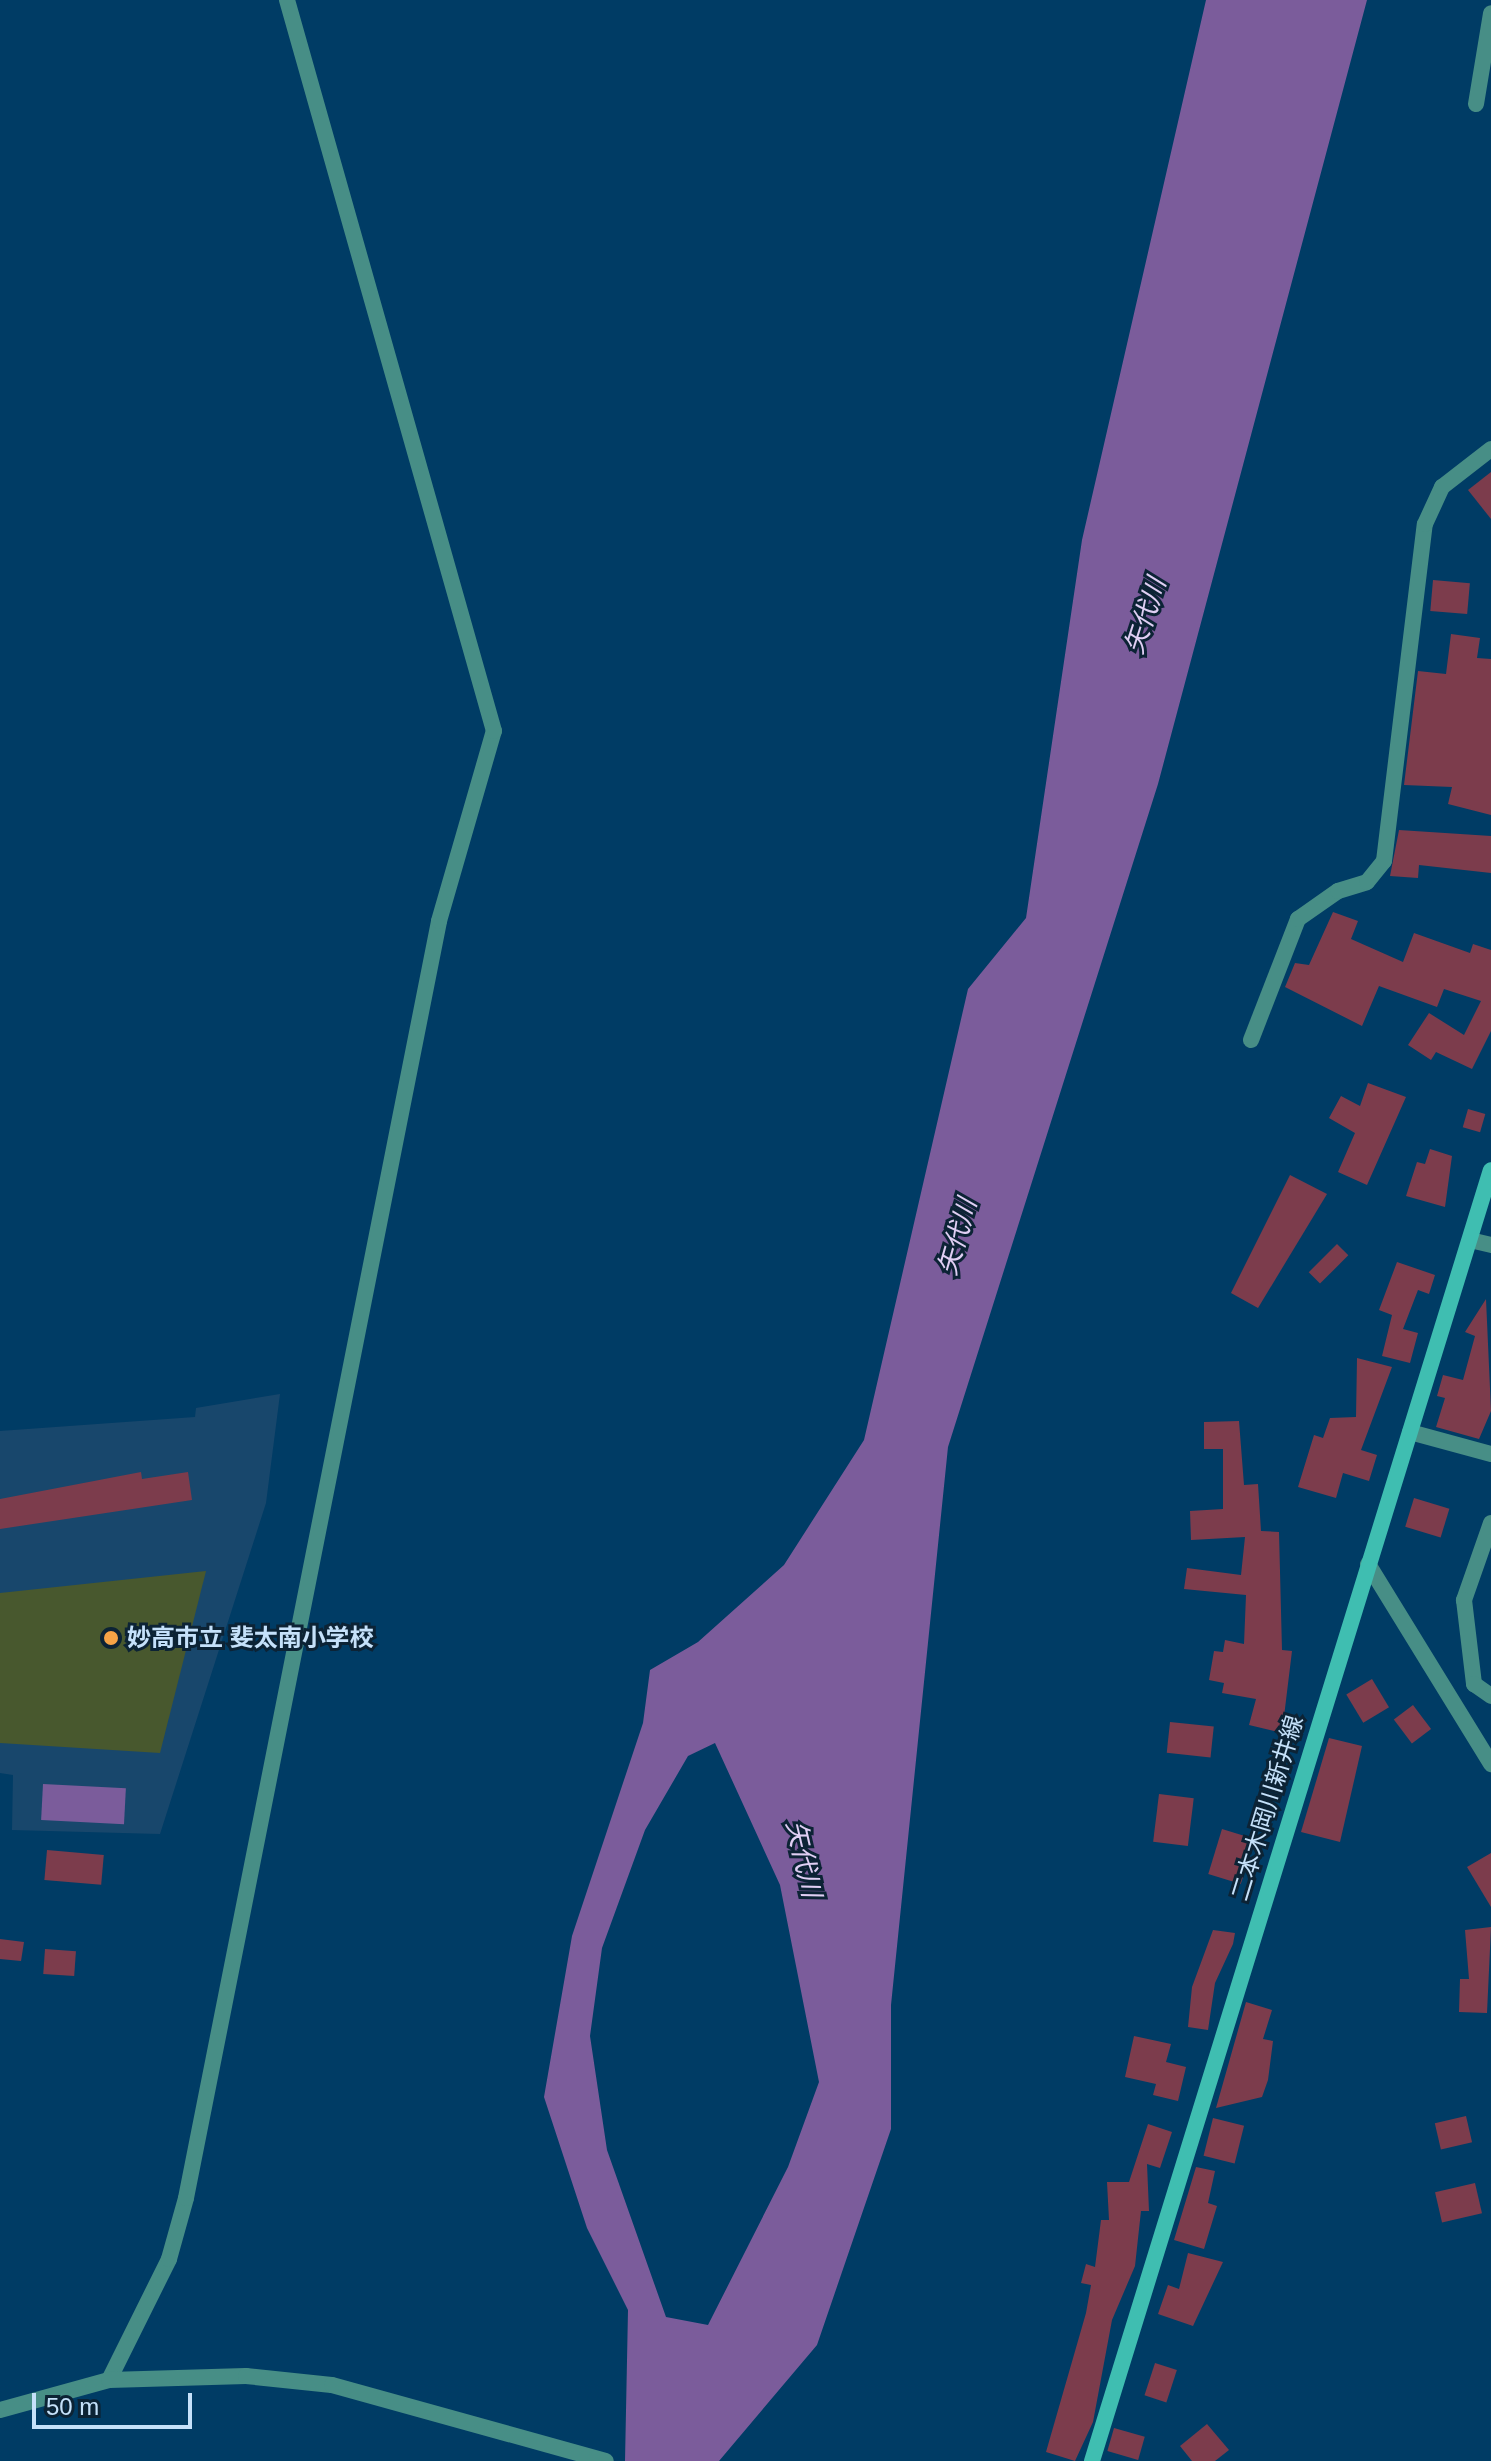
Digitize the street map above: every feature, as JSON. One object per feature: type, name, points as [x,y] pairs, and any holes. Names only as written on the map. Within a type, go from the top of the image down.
[{"type":"main road","name":"二本木岡川新井線","points":[[1092,2461],[1491,1170]]},
{"type":"street","points":[[109,2380],[169,2259],[186,2198],[439,921],[494,731],[287,0]]},
{"type":"street","points":[[1476,104],[1491,13]]},
{"type":"street","points":[[1251,1040],[1298,919],[1338,891],[1367,882],[1384,861],[1425,524],[1442,487],[1491,449]]},
{"type":"street","points":[[1470,1240],[1491,1245]]},
{"type":"street","points":[[1410,1432],[1491,1454]]},
{"type":"street","points":[[1457,1710],[1485,1695],[1464,1600],[1491,1523]]},
{"type":"street","points":[[1368,1564],[1491,1764]]},
{"type":"street","points":[[0,2410],[109,2380],[246,2376],[332,2385],[450,2415],[606,2461]]},
{"type":"shaded area","name":"妙高市立 斐太南小学校","points":[[280,1394],[266,1503],[160,1834],[12,1830],[13,1775],[0,1773],[0,1431],[195,1417],[196,1408]]},
{"type":"green space","points":[[206,1571],[160,1753],[0,1743],[0,1593]]},
{"type":"water","name":"矢代川","points":[[1206,0],[1367,0],[1158,784],[948,1447],[891,2005],[891,2129],[817,2345],[719,2461],[625,2461],[628,2310],[587,2228],[544,2097],[572,1936],[643,1723],[650,1670],[698,1642],[784,1565],[864,1440],[968,989],[1026,918],[1082,540]],"holes":[[[715,1743],[780,1885],[819,2082],[788,2167],[708,2325],[666,2317],[607,2150],[590,2036],[602,1948],[645,1830],[688,1756]]]},
{"type":"water","points":[[43,1784],[126,1788],[124,1824],[41,1820]]},
{"type":"building","points":[[1491,472],[1491,519],[1468,490]]},
{"type":"building","points":[[1433,580],[1470,583],[1467,614],[1430,611]]},
{"type":"building","points":[[1451,634],[1480,638],[1477,658],[1491,659],[1491,815],[1448,804],[1452,787],[1404,785],[1418,671],[1446,674]]},
{"type":"building","points":[[1399,830],[1491,836],[1491,873],[1419,865],[1418,878],[1390,876]]},
{"type":"building","points":[[1333,912],[1358,921],[1351,939],[1403,962],[1414,933],[1470,953],[1473,944],[1491,950],[1491,1031],[1472,1069],[1436,1052],[1431,1060],[1408,1045],[1429,1013],[1464,1035],[1481,1001],[1444,989],[1437,1007],[1379,986],[1362,1026],[1285,987],[1295,963],[1309,965]]},
{"type":"building","points":[[1368,1083],[1406,1097],[1367,1185],[1338,1172],[1355,1133],[1329,1118],[1341,1096],[1360,1106]]},
{"type":"building","points":[[1468,1109],[1485,1114],[1480,1132],[1463,1127]]},
{"type":"building","points":[[1430,1149],[1452,1156],[1445,1207],[1406,1196],[1417,1162],[1425,1164]]},
{"type":"building","points":[[1290,1175],[1327,1194],[1258,1308],[1231,1293]]},
{"type":"building","points":[[1337,1244],[1348,1255],[1320,1284],[1309,1272]]},
{"type":"building","points":[[1397,1262],[1435,1275],[1429,1294],[1418,1290],[1403,1329],[1418,1333],[1410,1363],[1382,1356],[1392,1315],[1379,1310]]},
{"type":"building","points":[[1486,1299],[1491,1411],[1479,1439],[1436,1427],[1445,1398],[1437,1396],[1443,1375],[1463,1380],[1475,1336],[1465,1332]]},
{"type":"building","points":[[1357,1358],[1392,1367],[1361,1450],[1377,1455],[1369,1481],[1343,1473],[1336,1498],[1298,1487],[1314,1435],[1323,1438],[1330,1418],[1356,1417]]},
{"type":"building","points":[[1239,1421],[1244,1485],[1258,1484],[1261,1531],[1279,1532],[1282,1650],[1292,1651],[1282,1733],[1249,1725],[1256,1699],[1222,1693],[1224,1683],[1209,1680],[1214,1651],[1223,1652],[1225,1640],[1244,1644],[1246,1595],[1184,1589],[1187,1568],[1241,1575],[1245,1537],[1191,1540],[1190,1511],[1223,1509],[1223,1449],[1204,1449],[1204,1422]]},
{"type":"building","points":[[141,1472],[142,1479],[188,1472],[192,1500],[0,1529],[0,1499]]},
{"type":"building","points":[[1414,1498],[1449,1509],[1441,1538],[1405,1527]]},
{"type":"building","points":[[1372,1679],[1389,1707],[1363,1723],[1346,1694]]},
{"type":"building","points":[[1413,1705],[1431,1729],[1412,1743],[1394,1719]]},
{"type":"building","points":[[1170,1722],[1214,1727],[1211,1757],[1167,1753]]},
{"type":"building","points":[[1329,1738],[1362,1746],[1340,1842],[1301,1832]]},
{"type":"building","points":[[1159,1794],[1194,1798],[1188,1846],[1153,1842]]},
{"type":"building","points":[[1222,1829],[1255,1839],[1241,1884],[1208,1874]]},
{"type":"building","points":[[47,1850],[104,1855],[101,1885],[44,1880]]},
{"type":"building","points":[[1491,1853],[1491,1907],[1467,1867]]},
{"type":"building","points":[[1491,1927],[1487,2013],[1459,2012],[1460,1979],[1469,1979],[1465,1930]]},
{"type":"building","points":[[1213,1930],[1235,1933],[1233,1944],[1215,1983],[1208,2030],[1188,2027],[1192,1987]]},
{"type":"building","points":[[0,1939],[24,1942],[21,1961],[0,1959]]},
{"type":"building","points":[[45,1949],[76,1951],[74,1976],[43,1974]]},
{"type":"building","points":[[1246,2002],[1272,2010],[1263,2039],[1273,2041],[1268,2080],[1262,2097],[1216,2108]]},
{"type":"building","points":[[1134,2036],[1171,2044],[1166,2062],[1186,2067],[1178,2101],[1153,2095],[1156,2084],[1125,2077]]},
{"type":"building","points":[[1466,2116],[1472,2142],[1441,2150],[1435,2123]]},
{"type":"building","points":[[1213,2118],[1244,2126],[1235,2164],[1204,2156]]},
{"type":"building","points":[[1148,2124],[1172,2132],[1160,2168],[1147,2164],[1149,2211],[1141,2211],[1135,2266],[1112,2320],[1093,2422],[1075,2461],[1046,2452],[1086,2313],[1091,2285],[1081,2283],[1086,2264],[1095,2267],[1101,2220],[1109,2220],[1107,2182],[1129,2182]]},
{"type":"building","points":[[1196,2167],[1215,2171],[1208,2203],[1217,2206],[1204,2249],[1174,2240]]},
{"type":"building","points":[[1475,2183],[1482,2213],[1442,2222],[1435,2192]]},
{"type":"building","points":[[1188,2253],[1223,2262],[1193,2326],[1158,2314],[1168,2285],[1179,2289]]},
{"type":"building","points":[[1155,2363],[1177,2370],[1166,2402],[1144,2395]]},
{"type":"building","points":[[1207,2424],[1229,2450],[1215,2461],[1192,2461],[1180,2446]]},
{"type":"building","points":[[1114,2428],[1145,2437],[1138,2460],[1107,2451]]},
{"type":"place","name":"妙高市立 斐太南小学校","points":[[111,1638]]}]
